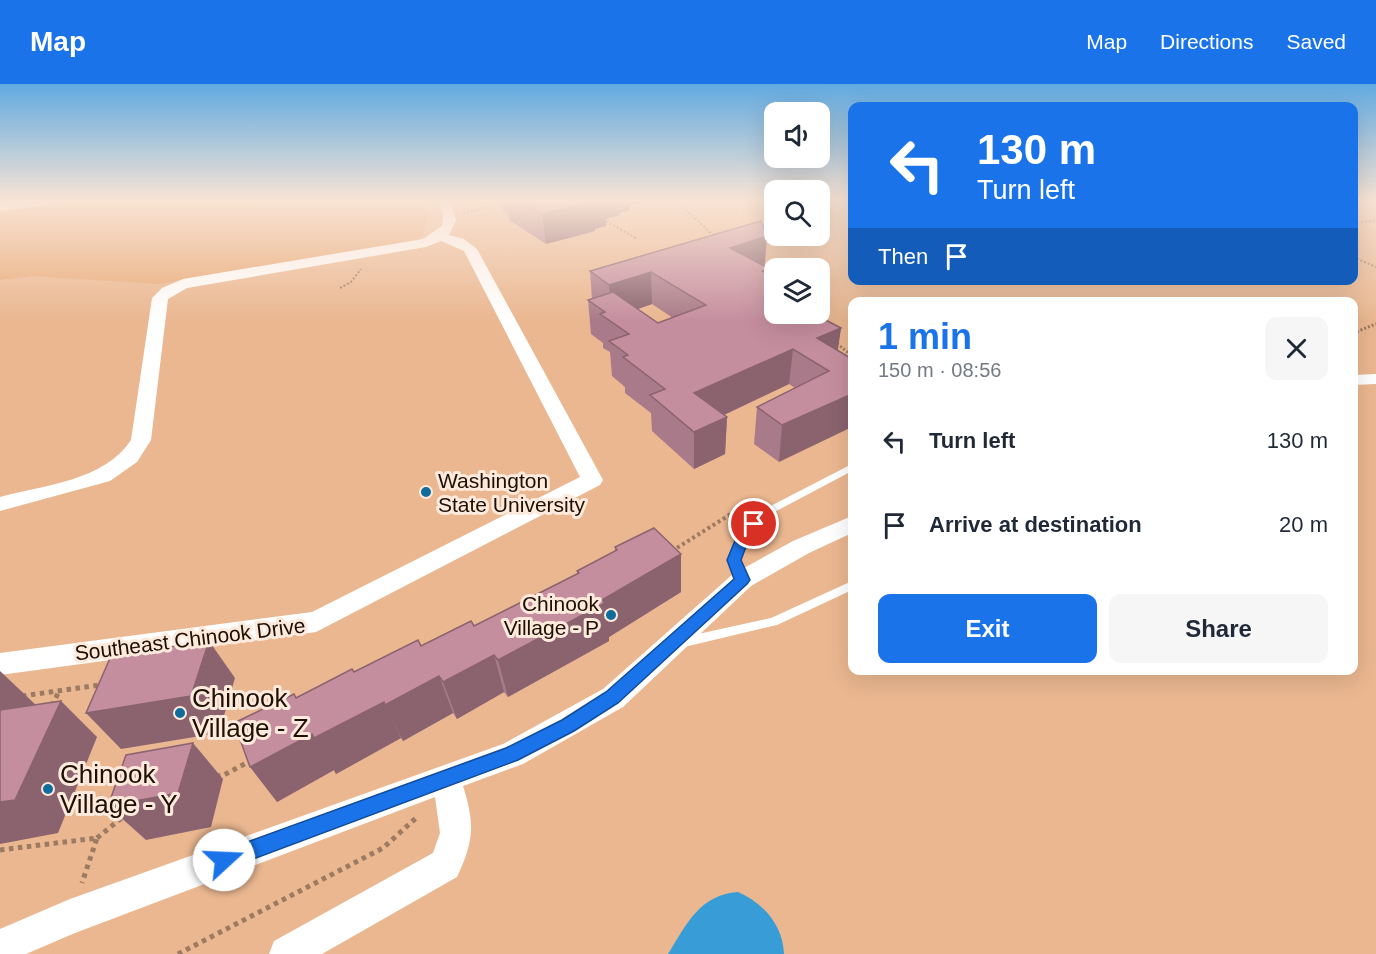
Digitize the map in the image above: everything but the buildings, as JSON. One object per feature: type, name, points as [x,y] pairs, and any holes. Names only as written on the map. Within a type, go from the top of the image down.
[{"type":"street","points":[[0,504],[103,476],[116,469],[136,449],[141,440],[160,298],[167,291],[192,283],[408,247],[423,240]]},
{"type":"street","name":"Southeast Chinook Drive","points":[[0,664],[316,622],[592,480],[551,398],[470,249],[457,240]]},
{"type":"street","points":[[1358,380],[1376,379]]},
{"type":"street","points":[[0,947],[70,917],[512,754],[568,725],[612,698],[742,580],[848,526]]},
{"type":"street","points":[[286,954],[388,900],[445,865],[453,851],[458,834],[445,779]]},
{"type":"lane","points":[[742,580],[734,560],[744,534],[763,514],[848,469]]},
{"type":"lane","points":[[671,645],[773,622],[848,587]]},
{"type":"path","points":[[1358,259],[1376,267]]},
{"type":"path","points":[[1358,331],[1376,324]]},
{"type":"path","points":[[827,335],[848,353]]},
{"type":"path","points":[[666,554],[751,502]]},
{"type":"path","points":[[12,697],[105,684]]},
{"type":"path","points":[[50,712],[59,690]]},
{"type":"path","points":[[204,778],[225,775],[254,759]]},
{"type":"path","points":[[70,917],[97,838],[130,811]]},
{"type":"path","points":[[178,954],[383,848],[422,812]]},
{"type":"path","points":[[0,850],[97,838]]},
{"type":"shaded area","name":"Washington State University","points":[[0,240],[764,240],[764,246],[830,246],[830,240],[848,240],[848,285],[1358,285],[1358,240],[1376,240],[1376,954],[0,954]]},
{"type":"shaded area","points":[[0,240],[416,240],[405,245],[160,284],[32,276],[0,280]]},
{"type":"water","points":[[738,892],[756,902],[770,916],[780,934],[784,954],[668,954],[688,922],[704,905],[725,894]]},
{"type":"place","name":"Washington State University","points":[[426,492]]},
{"type":"place","name":"Chinook Village - P","points":[[611,615]]},
{"type":"place","name":"Chinook Village - Z","points":[[180,713]]},
{"type":"place","name":"Chinook Village - Y","points":[[48,789]]},
{"type":"route","points":[[224,860],[512,754],[568,725],[612,698],[742,580],[734,560],[744,534],[754,524]]}]
